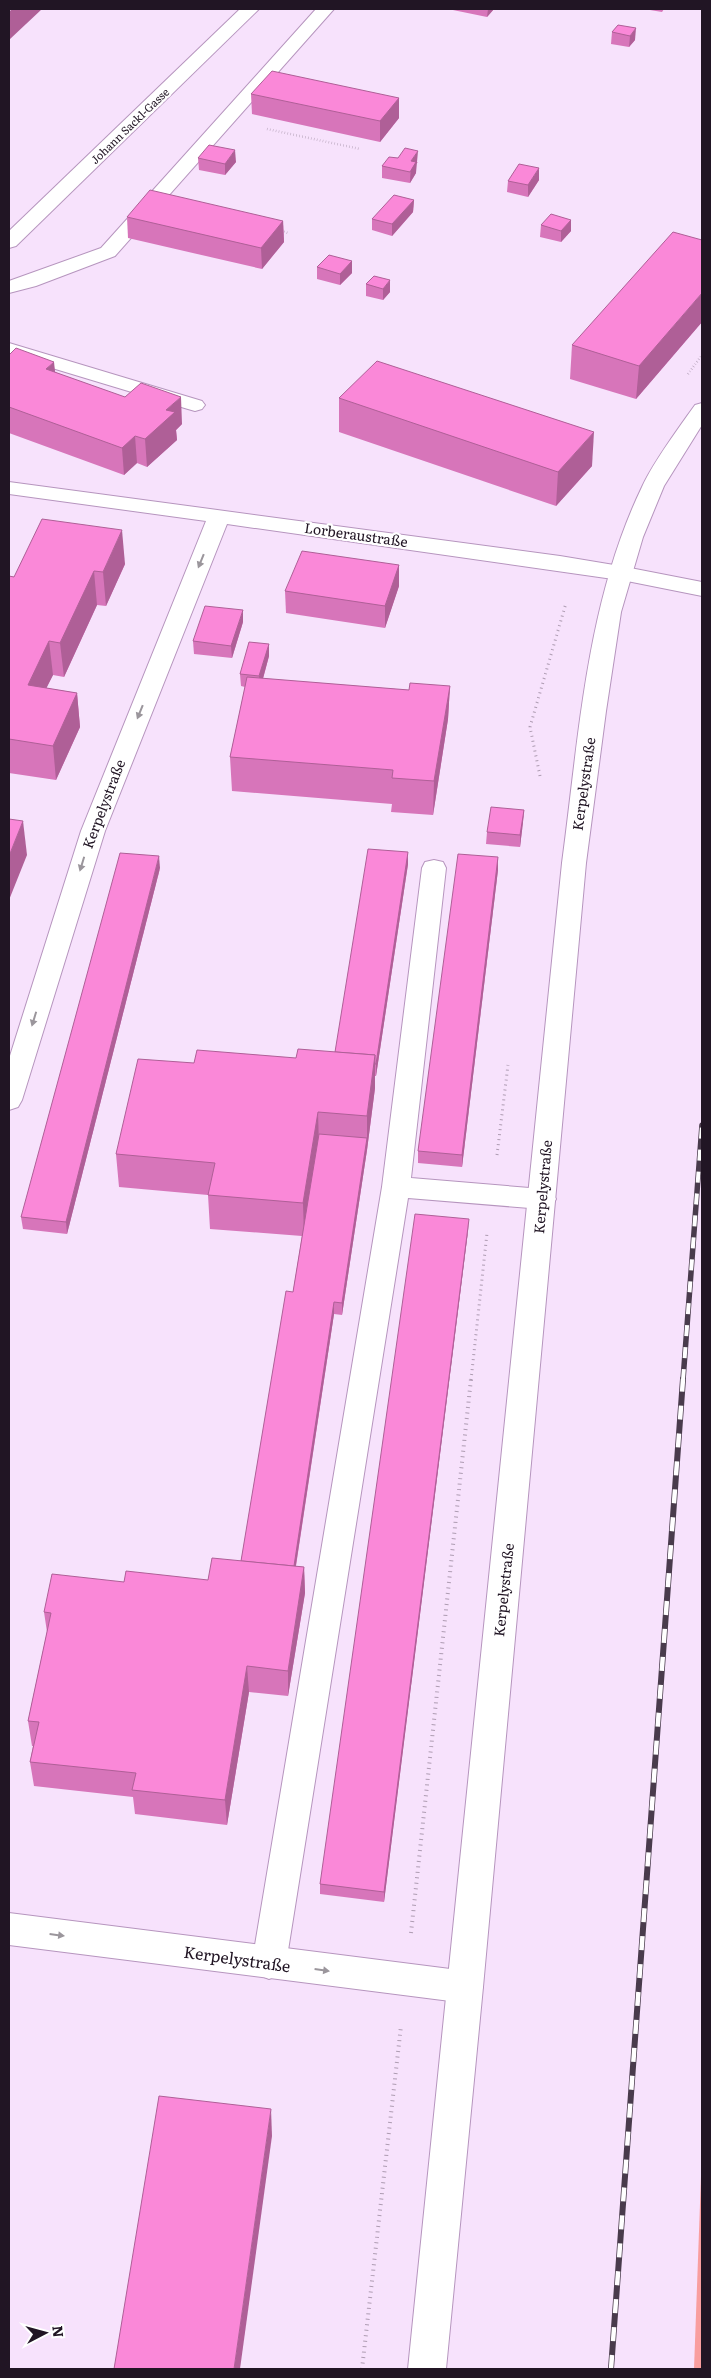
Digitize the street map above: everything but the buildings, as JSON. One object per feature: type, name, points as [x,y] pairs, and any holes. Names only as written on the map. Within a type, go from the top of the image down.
[{"type":"street","name":"Johann Sackl-Gasse","points":[[9,242],[250,9]]},
{"type":"street","points":[[9,286],[29,282],[108,252],[325,9]]},
{"type":"street","points":[[9,349],[195,405]]},
{"type":"street","name":"Kerpelystraße","points":[[427,2369],[466,1987],[574,863],[594,710],[610,612],[632,537],[653,486],[702,409]]},
{"type":"street","name":"Lorberaustraße","points":[[9,488],[620,573],[702,589]]},
{"type":"street","name":"Kerpelystraße","points":[[9,1100],[92,831],[219,516]]},
{"type":"street","points":[[269,1963],[396,1186],[434,868]]},
{"type":"street","points":[[396,1186],[542,1199]]},
{"type":"street","name":"Kerpelystraße","points":[[9,1929],[406,1981],[466,1987]]},
{"type":"path","points":[[225,120],[360,149]]},
{"type":"path","points":[[279,231],[288,233]]},
{"type":"shaded area","points":[[702,2149],[702,2369],[694,2369]]},
{"type":"railway","points":[[683,1380],[702,1125]]},
{"type":"railway","points":[[611,2369],[683,1379]]}]
